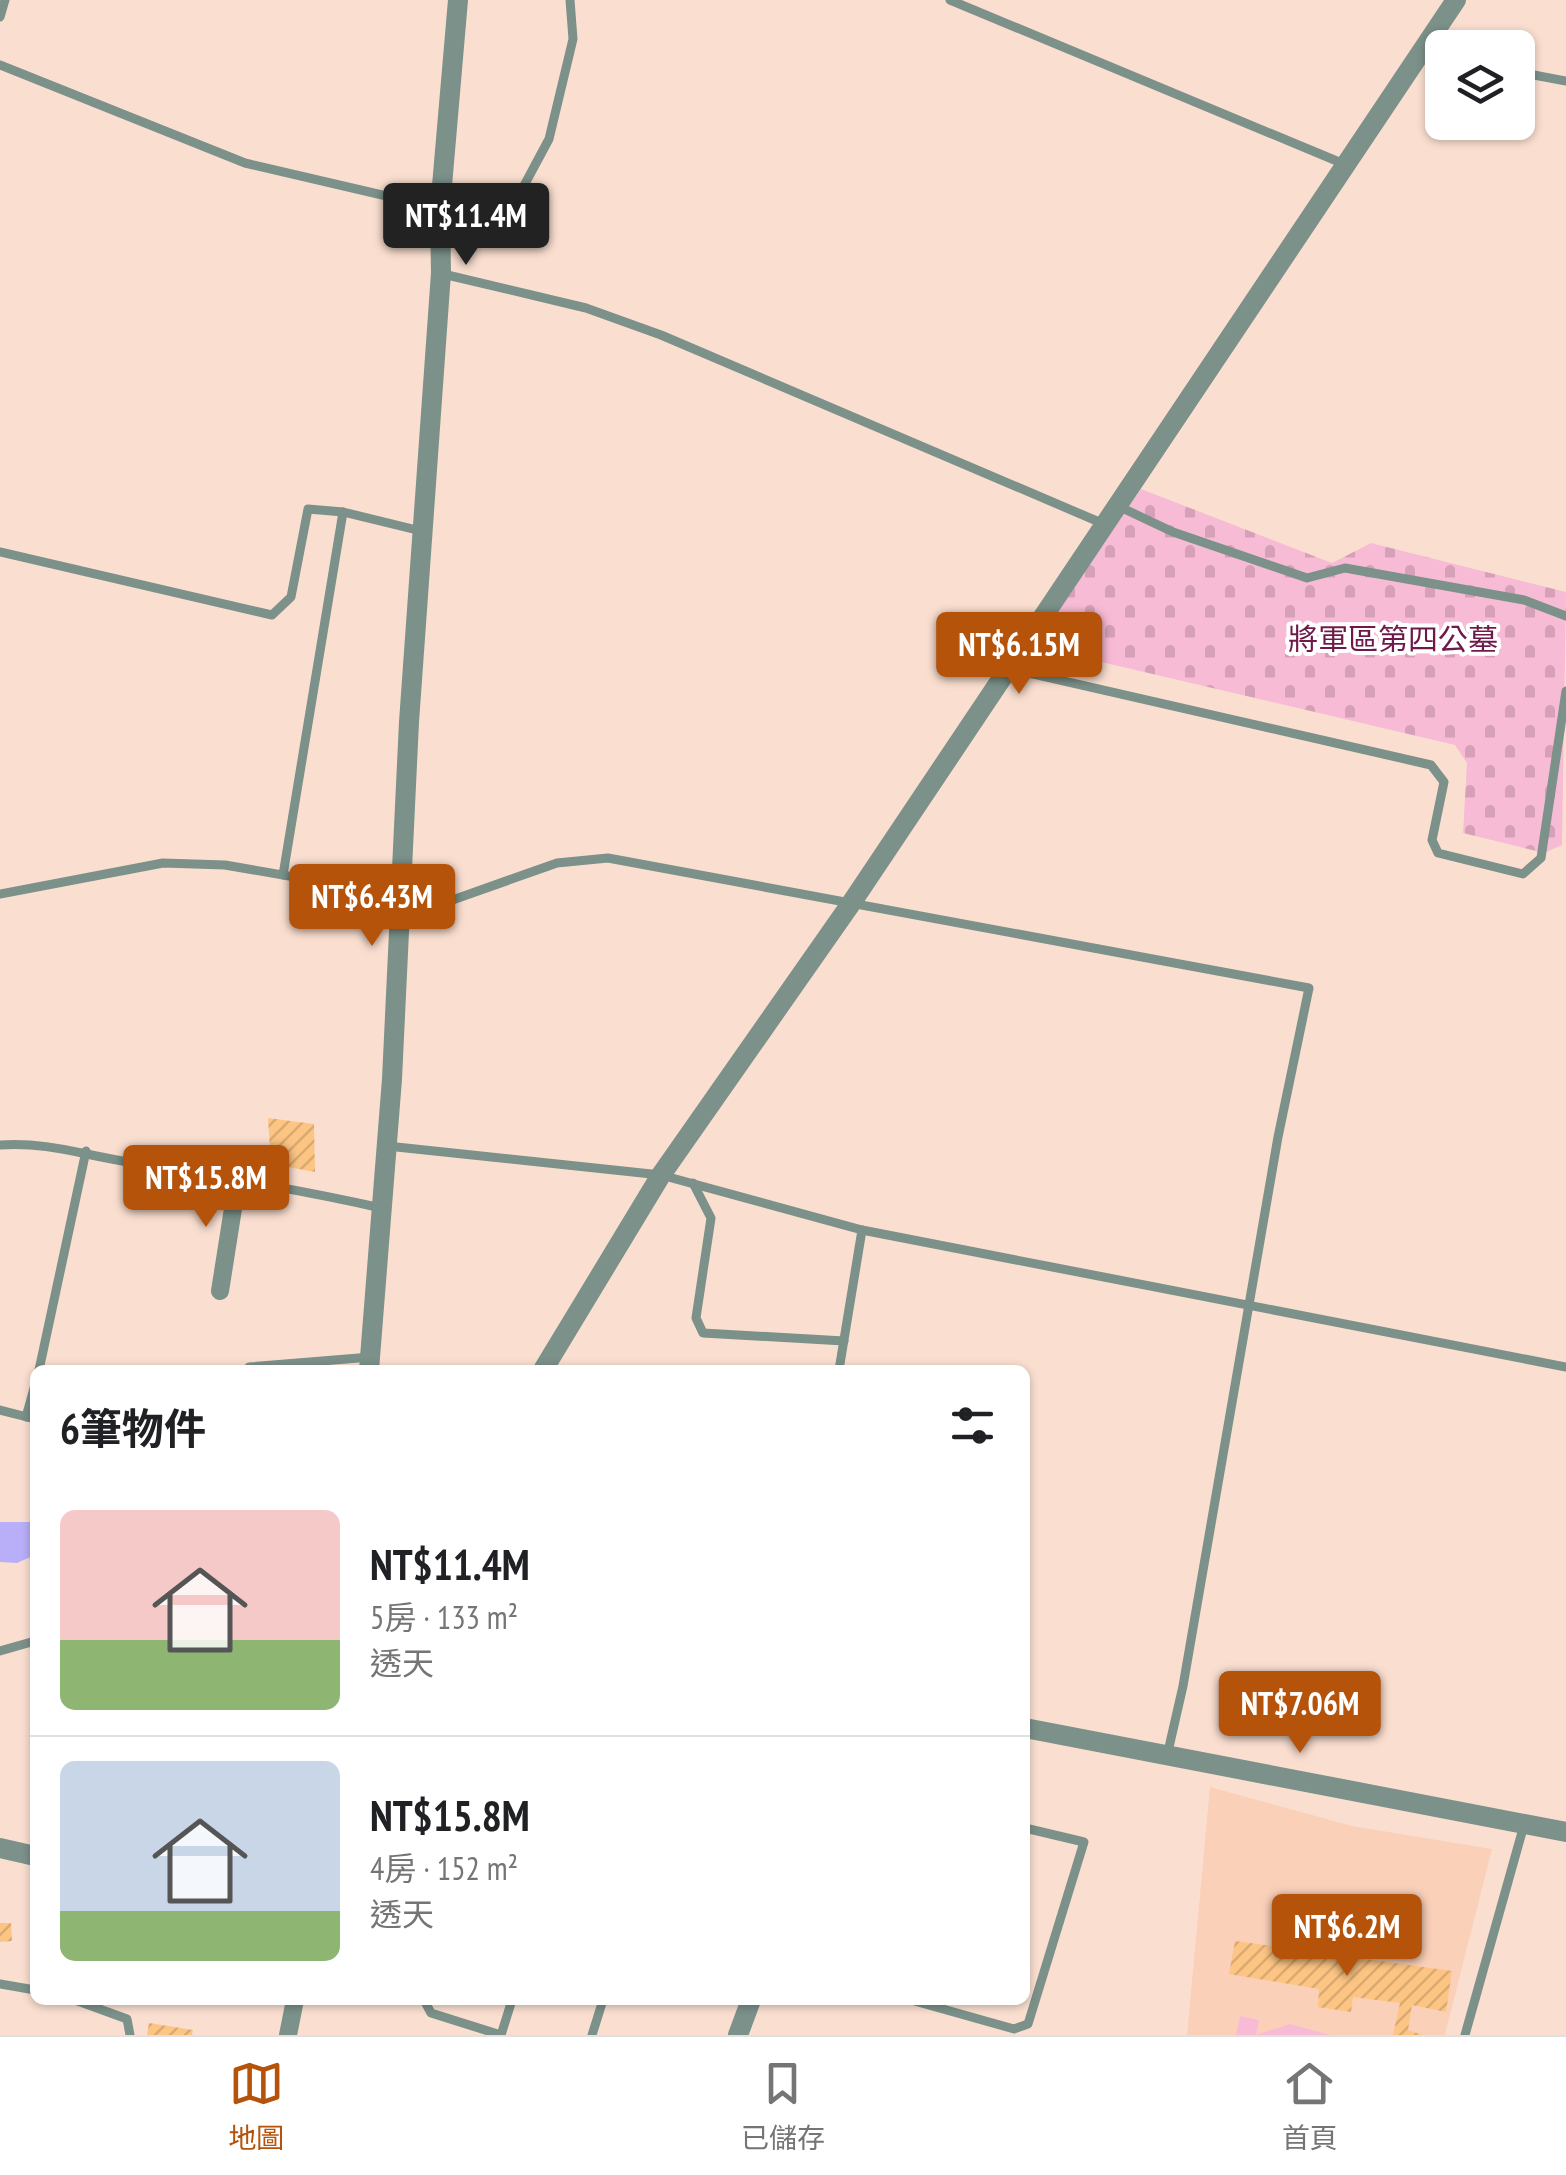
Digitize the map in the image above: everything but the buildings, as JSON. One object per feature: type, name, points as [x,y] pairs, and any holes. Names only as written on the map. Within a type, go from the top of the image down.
[{"type":"street","points":[[370,1364],[387,1146],[421,532],[441,273],[439,218],[458,0]]},
{"type":"street","points":[[546,1365],[661,1176],[850,905],[1456,0]]},
{"type":"street","points":[[220,1291],[238,1178]]},
{"type":"street","points":[[1030,1729],[1566,1832]]},
{"type":"street","points":[[0,1848],[30,1855]]},
{"type":"street","points":[[288,2035],[294,2005]]},
{"type":"street","points":[[738,2035],[749,2005]]},
{"type":"lane","points":[[0,18],[5,0]]},
{"type":"lane","points":[[0,66],[244,164],[497,236],[550,139],[573,38],[570,0]]},
{"type":"lane","points":[[950,0],[1346,165]]},
{"type":"lane","points":[[1420,53],[1425,54]]},
{"type":"lane","points":[[1535,75],[1566,81]]},
{"type":"lane","points":[[441,273],[586,308],[661,335],[1104,524]]},
{"type":"lane","points":[[1117,506],[1173,532],[1307,578],[1344,568],[1524,600],[1566,616]]},
{"type":"lane","points":[[0,552],[272,615],[290,597],[308,509],[343,512],[421,532]]},
{"type":"lane","points":[[284,875],[343,512]]},
{"type":"lane","points":[[1008,668],[1431,765],[1444,782],[1432,840],[1438,853],[1523,874],[1541,858],[1566,694]]},
{"type":"lane","points":[[0,894],[163,863],[224,865],[444,903],[557,863],[608,858],[1310,988],[1278,1136],[1251,1308],[1167,1756]]},
{"type":"lane","points":[[0,1145],[40,1142],[124,1162],[238,1178],[381,1208]]},
{"type":"lane","points":[[387,1146],[661,1176],[862,1230],[1566,1367]]},
{"type":"lane","points":[[40,1365],[86,1151]]},
{"type":"lane","points":[[693,1182],[711,1218],[696,1318],[702,1332],[844,1341]]},
{"type":"lane","points":[[840,1365],[862,1230]]},
{"type":"lane","points":[[330,1365],[370,1364]]},
{"type":"lane","points":[[0,1410],[30,1418]]},
{"type":"lane","points":[[0,1652],[30,1643]]},
{"type":"lane","points":[[1465,2035],[1524,1825]]},
{"type":"lane","points":[[929,2005],[1014,2029],[1028,2024],[1084,1842],[1030,1829]]},
{"type":"lane","points":[[0,1993],[0,1984],[30,1989]]},
{"type":"lane","points":[[88,2005],[128,2020],[130,2035]]},
{"type":"lane","points":[[426,2005],[431,2014],[501,2035],[510,2005]]},
{"type":"lane","points":[[592,2035],[601,2005]]},
{"type":"shaded area","points":[[0,1522],[30,1522],[30,1557],[17,1563],[0,1562]]},
{"type":"shaded area","points":[[1210,1787],[1352,1826],[1492,1849],[1445,2035],[1187,2035]]},
{"type":"green space","name":"將軍區第四公墓","points":[[1141,489],[1332,563],[1371,543],[1566,592],[1562,845],[1544,853],[1463,833],[1467,763],[1455,745],[1033,646]]},
{"type":"green space","points":[[1240,2016],[1259,2020],[1256,2035],[1236,2035]]},
{"type":"green space","points":[[1290,2024],[1330,2035],[1256,2035]]}]
